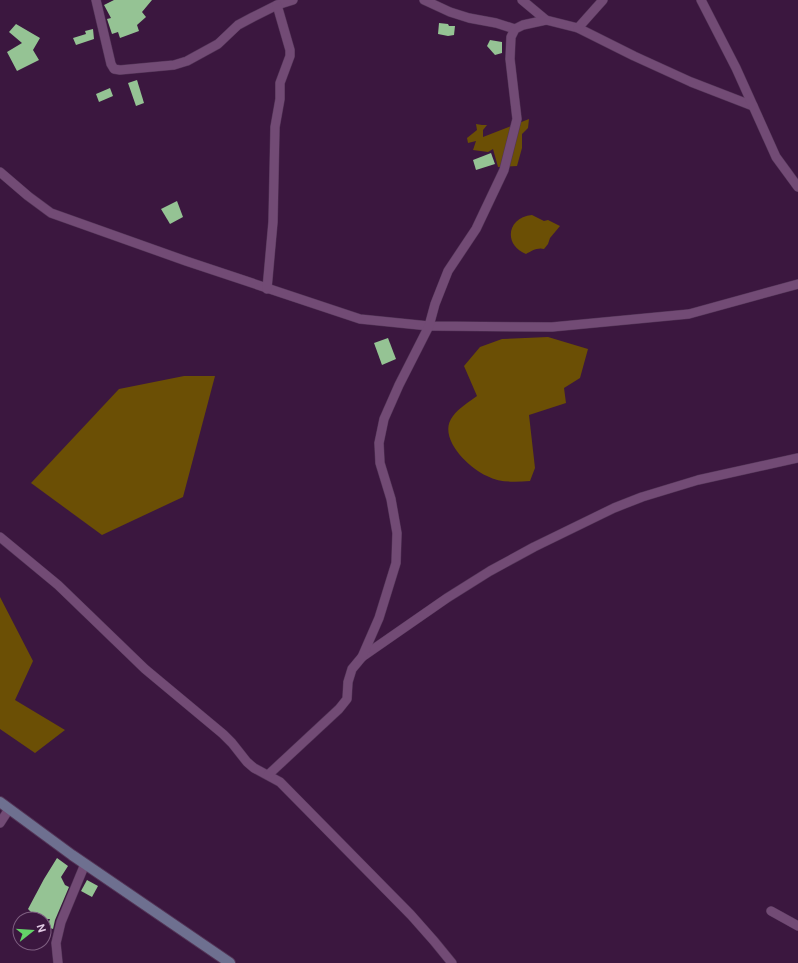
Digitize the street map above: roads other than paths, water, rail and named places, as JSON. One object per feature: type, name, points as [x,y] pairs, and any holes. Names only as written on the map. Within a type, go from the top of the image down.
[{"type":"street","points":[[96,0],[111,64],[114,69],[120,70],[174,65],[187,61],[218,44],[238,25],[277,5],[294,0]]},
{"type":"street","points":[[424,0],[427,3],[456,14],[515,29]]},
{"type":"street","points":[[522,0],[546,20],[578,28],[691,82],[753,106]]},
{"type":"street","points":[[578,28],[603,0]]},
{"type":"street","points":[[701,0],[753,106],[776,157],[798,187]]},
{"type":"street","points":[[267,289],[273,222],[275,127],[280,99],[280,82],[290,56],[290,50],[277,5]]},
{"type":"street","points":[[362,657],[379,618],[396,563],[397,533],[391,499],[380,463],[380,443],[384,419],[399,385],[429,326],[435,304],[448,271],[476,228],[504,170],[517,119],[510,59],[511,37],[515,29],[523,25],[546,20]]},
{"type":"street","points":[[0,172],[50,213],[267,289],[360,319],[429,326],[552,327],[689,314],[798,284]]},
{"type":"street","points":[[268,775],[339,709],[347,699],[349,676],[352,669],[362,657],[447,598],[490,571],[614,508],[642,497],[698,480],[798,458]]},
{"type":"street","points":[[0,537],[58,585],[145,669],[232,742],[247,762],[280,782],[309,810],[434,940],[452,963]]},
{"type":"street","points":[[0,802],[85,864],[230,963]]},
{"type":"street","points":[[1,820],[9,809]]},
{"type":"street","points":[[58,963],[56,943],[60,922],[85,864]]},
{"type":"street","points":[[771,910],[798,926]]}]
